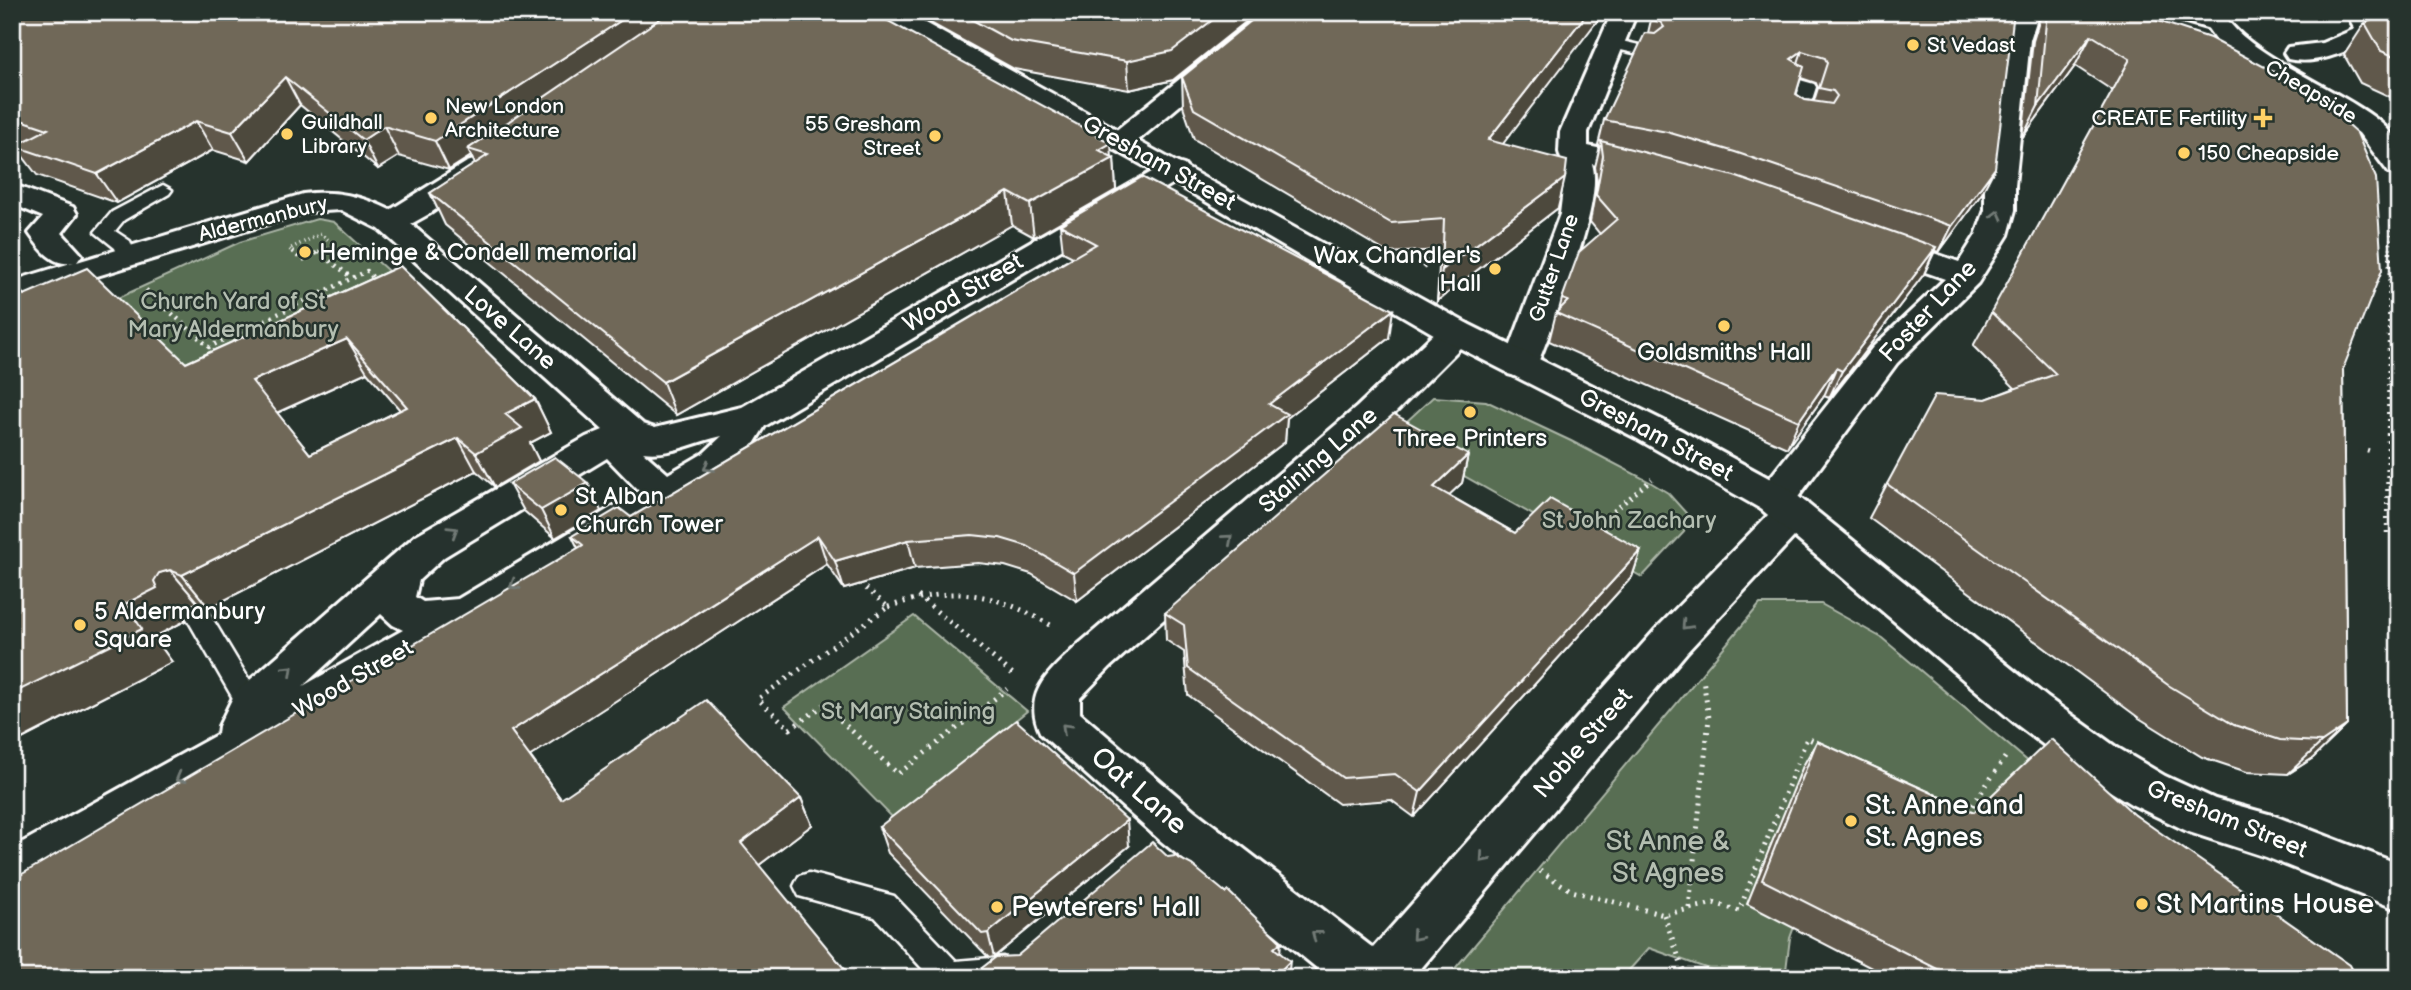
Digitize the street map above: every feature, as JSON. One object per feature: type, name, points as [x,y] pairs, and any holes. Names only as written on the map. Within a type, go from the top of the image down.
[{"type":"street","name":"Gresham Street","points":[[886,12],[1174,171],[1456,332],[1649,429],[1784,506],[2032,711],[2100,761],[2148,790],[2206,817],[2272,837],[2399,887]]},
{"type":"street","points":[[1119,142],[1279,12]]},
{"type":"street","name":"Gutter Lane","points":[[1521,366],[1575,214],[1580,173],[1573,152],[1574,132],[1625,12]]},
{"type":"street","name":"Foster Lane","points":[[1784,506],[1885,355],[1968,276],[1992,235],[2000,211],[2000,185],[2017,40],[2027,12]]},
{"type":"street","name":"Cheapside","points":[[2178,12],[2218,18],[2277,52],[2350,100],[2399,127]]},
{"type":"street","points":[[2297,53],[2327,50],[2370,32],[2362,16]]},
{"type":"street","name":"Cheapside","points":[[2218,18],[2220,31],[2229,39],[2266,65],[2371,128],[2399,167]]},
{"type":"street","points":[[1573,152],[1670,173]]},
{"type":"street","points":[[390,222],[418,208],[498,153]]},
{"type":"street","name":"Wood Street","points":[[245,725],[400,573],[451,532],[599,446],[630,433],[653,441],[677,438],[704,427],[752,416],[1174,171]]},
{"type":"street","points":[[12,193],[62,214],[45,233],[66,255]]},
{"type":"street","name":"Aldermanbury","points":[[12,292],[279,210],[327,199],[346,200],[390,222]]},
{"type":"street","name":"Love Lane","points":[[390,222],[630,433]]},
{"type":"street","points":[[1856,236],[1968,276]]},
{"type":"street","name":"Staining Lane","points":[[1177,584],[1370,416],[1456,332]]},
{"type":"street","name":"Wood Street","points":[[12,874],[245,725],[467,614],[717,462],[733,448],[752,416]]},
{"type":"street","points":[[630,433],[624,446],[624,456],[666,493]]},
{"type":"street","name":"Noble Street","points":[[1380,978],[1784,506]]},
{"type":"street","name":"Wood Street","points":[[400,573],[394,600],[401,612],[415,619],[467,614]]},
{"type":"street","name":"Oat Lane","points":[[1177,584],[1094,655],[1058,692],[1058,721],[1170,834],[1370,978]]},
{"type":"lane","points":[[1613,44],[1647,51]]},
{"type":"lane","points":[[1793,83],[1808,87],[1798,118],[1816,122]]},
{"type":"lane","points":[[127,257],[123,245],[104,232],[118,216],[163,190]]},
{"type":"lane","points":[[197,615],[245,725]]},
{"type":"lane","points":[[809,886],[884,906],[950,976],[1001,975],[1021,958]]},
{"type":"path","points":[[2387,533],[2392,222]]},
{"type":"path","points":[[321,234],[335,245],[319,252],[302,260],[289,249],[321,234]]},
{"type":"path","points":[[1423,268],[1447,238]]},
{"type":"path","points":[[319,252],[352,278]]},
{"type":"path","points":[[209,347],[366,271],[386,290],[439,265]]},
{"type":"path","points":[[330,289],[341,297]]},
{"type":"path","points":[[146,291],[214,352]]},
{"type":"path","points":[[1603,520],[1655,475]]},
{"type":"path","points":[[860,583],[888,607]]},
{"type":"path","points":[[918,595],[1019,679],[898,774],[824,705],[790,729],[758,699],[888,607],[918,595],[977,593],[1002,599],[1060,630]]},
{"type":"path","points":[[1689,908],[1709,718],[1702,672]]},
{"type":"path","points":[[1534,867],[1572,891],[1664,915],[1714,903],[1739,911],[1807,738],[1832,750]]},
{"type":"path","points":[[1956,807],[1969,812],[2013,744]]},
{"type":"path","points":[[1664,915],[1686,978]]},
{"type":"green space","name":"Church Yard of St Mary Aldermanbury","points":[[317,219],[334,222],[418,298],[209,396],[111,301],[240,242]]},
{"type":"green space","name":"St John Zachary","points":[[1433,397],[1486,401],[1650,482],[1668,493],[1686,513],[1684,532],[1642,577],[1392,435]]},
{"type":"green space","name":"St Anne & St Agnes","points":[[1760,604],[1821,604],[1882,638],[2031,764],[2078,846],[1794,927],[1785,978],[1734,978],[1649,948],[1622,978],[1447,978]]},
{"type":"green space","name":"St Mary Staining","points":[[914,616],[1027,711],[893,818],[784,707]]},
{"type":"building","points":[[12,12],[634,12],[435,141],[384,126],[363,140],[285,77],[232,132],[196,121],[97,174],[15,146],[48,129],[12,117]]},
{"type":"building","points":[[670,12],[872,12],[1111,143],[1099,150],[1114,158],[1030,204],[1008,192],[663,382],[430,193],[488,155],[468,149]]},
{"type":"building","points":[[958,12],[1223,12],[1172,51],[1127,61],[1011,41]]},
{"type":"building","points":[[1262,12],[1588,12],[1488,140],[1567,161],[1565,178],[1442,270],[1444,219],[1391,223],[1194,109],[1182,77]]},
{"type":"building","points":[[1655,12],[2014,12],[1995,168],[1952,226],[1735,152],[1667,132],[1604,120],[1645,33],[1655,34],[1664,27],[1660,22],[1651,20]],"holes":[[[1802,51],[1825,58],[1827,63],[1819,88],[1833,91],[1837,96],[1832,104],[1805,100],[1796,94],[1804,67],[1791,59]]]},
{"type":"building","points":[[2047,12],[2131,12],[2210,38],[2295,83],[2329,108],[2357,133],[2376,178],[2382,270],[2343,369],[2347,725],[2322,742],[2280,740],[2234,725],[2168,685],[1887,484],[1935,395],[1986,399],[2056,374],[1991,312],[2130,59],[2091,35],[2038,106]]},
{"type":"building","points":[[2390,12],[2399,12],[2399,58],[2381,51],[2365,23]]},
{"type":"building","name":"Goldsmiths' Hall","points":[[1601,141],[1734,176],[1936,247],[1842,371],[1836,368],[1799,421],[1556,313],[1568,301],[1562,299],[1579,252],[1617,219],[1596,195],[1603,156]]},
{"type":"building","points":[[1142,177],[1393,310],[1269,404],[1287,414],[1074,573],[1027,546],[1000,538],[972,535],[908,540],[835,561],[818,536],[511,731],[561,799],[706,700],[801,798],[741,843],[852,978],[12,978],[12,880],[583,545],[572,536],[619,508],[631,517],[1096,244],[1060,225]]},
{"type":"building","points":[[400,266],[535,399],[505,414],[522,428],[476,453],[458,438],[182,575],[170,570],[159,573],[154,581],[157,588],[125,604],[142,629],[12,694],[12,280],[24,295],[87,268],[186,363]],"holes":[[[347,339],[407,407],[310,454],[252,381]]]},
{"type":"building","points":[[1394,414],[1468,455],[1434,487],[1515,533],[1550,499],[1641,550],[1420,792],[1395,774],[1343,778],[1188,668],[1184,625],[1165,613]]},
{"type":"building","points":[[555,457],[588,483],[541,510],[509,484]]},
{"type":"building","name":"Pewterers' Hall","points":[[1016,720],[1127,820],[988,933],[982,934],[879,827]]},
{"type":"building","points":[[2051,739],[2135,815],[2350,965],[2357,978],[1955,978],[1762,880],[1817,741],[1974,812]]},
{"type":"building","points":[[1152,842],[1168,857],[1175,856],[1192,865],[1226,893],[1228,891],[1281,942],[1274,948],[1290,961],[1273,978],[969,978],[996,957],[1017,956]]},
{"type":"building","points":[[883,970],[890,978],[873,978]]},
{"type":"place","name":"St Vedast","points":[[1913,45]]},
{"type":"place","name":"New London Architecture","points":[[431,118]]},
{"type":"place","name":"CREATE Fertility","points":[[2263,118]]},
{"type":"place","name":"Guildhall Library","points":[[287,134]]},
{"type":"place","name":"55 Gresham Street","points":[[935,136]]},
{"type":"place","name":"150 Cheapside","points":[[2184,153]]},
{"type":"place","name":"Heminge & Condell memorial","points":[[305,252]]},
{"type":"place","name":"Wax Chandler's Hall","points":[[1495,269]]},
{"type":"place","name":"Goldsmiths' Hall","points":[[1724,326]]},
{"type":"place","name":"Three Printers","points":[[1470,412]]},
{"type":"place","name":"St Alban Church Tower","points":[[561,510]]},
{"type":"place","name":"5 Aldermanbury Square","points":[[80,625]]},
{"type":"place","name":"St. Anne and St. Agnes","points":[[1851,821]]},
{"type":"place","name":"St Martins House","points":[[2142,904]]},
{"type":"place","name":"Pewterers' Hall","points":[[997,907]]}]
